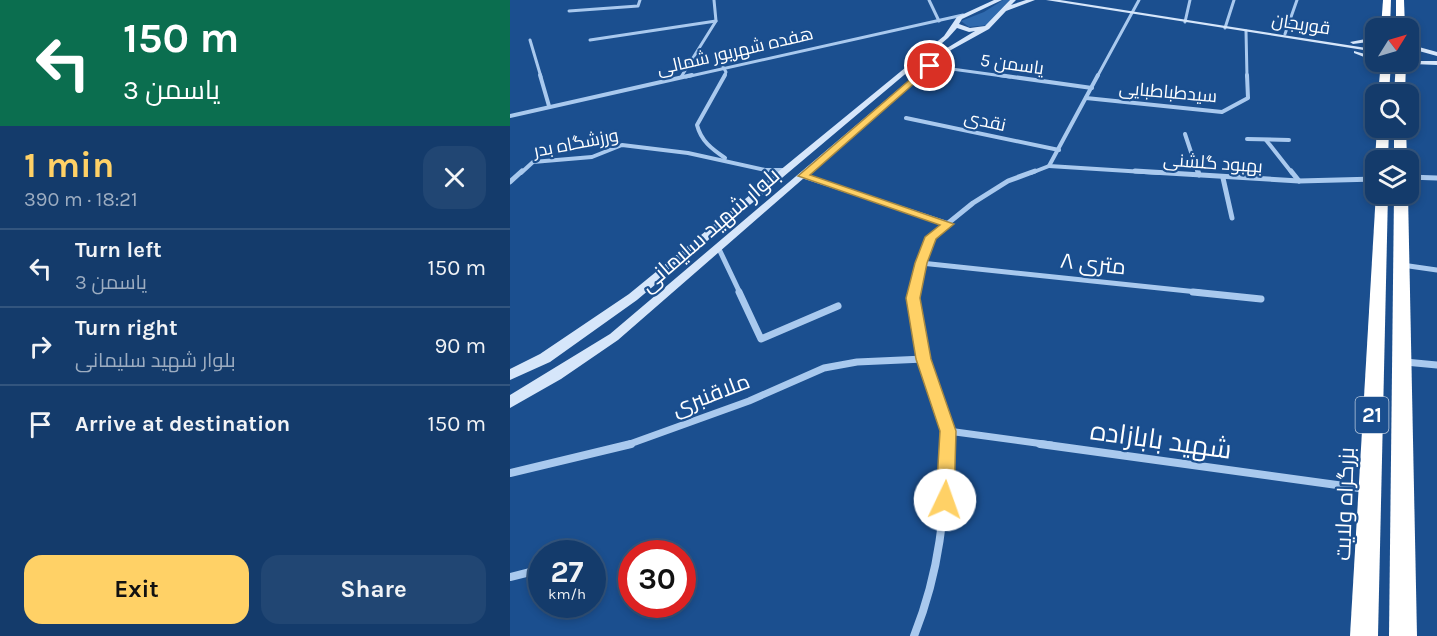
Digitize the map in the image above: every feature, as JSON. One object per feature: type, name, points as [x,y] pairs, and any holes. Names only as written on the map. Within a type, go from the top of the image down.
[{"type":"highway","points":[[1386,18],[1387,0]]},
{"type":"highway","points":[[1400,0],[1401,18]]},
{"type":"highway","name":"بزرگراه ولایت","points":[[1364,636],[1381,204]]},
{"type":"highway","name":"21","points":[[1401,204],[1403,636]]},
{"type":"main road","points":[[982,8],[992,0]]},
{"type":"main road","points":[[982,8],[999,0]]},
{"type":"main road","name":"بلوار شهید سلیمانی","points":[[510,402],[614,337],[949,49],[990,26],[1013,0]]},
{"type":"main road","points":[[1005,9],[1032,0]]},
{"type":"main road","name":"قوریجان","points":[[1049,0],[1365,48]]},
{"type":"main road","name":"بلوار شهید سلیمانی","points":[[510,375],[545,358],[633,297],[946,37],[959,18],[982,8]]},
{"type":"main road","points":[[956,25],[969,30],[982,30]]},
{"type":"main road","points":[[1269,34],[1356,42],[1365,41]]},
{"type":"main road","points":[[1269,34],[1354,52],[1365,56]]},
{"type":"main road","points":[[1419,49],[1437,54]]},
{"type":"main road","points":[[1419,57],[1437,61]]},
{"type":"main road","points":[[1419,62],[1437,61]]},
{"type":"street","points":[[569,11],[638,6],[640,0]]},
{"type":"street","points":[[681,77],[716,21],[714,0]]},
{"type":"street","points":[[929,0],[939,21]]},
{"type":"street","points":[[914,636],[930,596],[944,523],[948,431],[924,359],[913,298],[921,263],[931,237],[973,203],[1008,181],[1049,166],[1139,0]]},
{"type":"street","points":[[1185,22],[1190,0]]},
{"type":"street","points":[[1225,28],[1234,0]]},
{"type":"street","points":[[1285,34],[1297,0]]},
{"type":"street","name":"هفده شهریور شمالی","points":[[510,116],[723,67],[967,15]]},
{"type":"street","points":[[590,40],[716,21]]},
{"type":"street","name":"سیدطباطبایی","points":[[1086,98],[1222,112],[1248,99],[1246,31]]},
{"type":"street","points":[[530,40],[549,106]]},
{"type":"street","name":"یاسمن 5","points":[[930,66],[1092,88]]},
{"type":"street","points":[[723,67],[726,72],[723,84],[699,117],[697,126],[703,143],[729,160],[765,170],[786,170]]},
{"type":"street","name":"نقدی","points":[[906,118],[1059,150]]},
{"type":"street","points":[[1185,134],[1199,175]]},
{"type":"street","points":[[1247,139],[1289,140]]},
{"type":"street","points":[[1266,140],[1299,181]]},
{"type":"street","name":"ورزشگاه بدر","points":[[510,182],[532,162],[592,157],[622,145],[729,160]]},
{"type":"street","name":"بهبود گلشنی","points":[[1049,166],[1223,178],[1299,181],[1365,179]]},
{"type":"street","points":[[803,176],[949,224]]},
{"type":"street","points":[[1419,177],[1437,178]]},
{"type":"street","points":[[1223,178],[1232,218]]},
{"type":"street","points":[[719,249],[761,339],[838,306]]},
{"type":"street","name":"۸ متری","points":[[921,263],[1261,299]]},
{"type":"street","points":[[1402,265],[1437,270]]},
{"type":"street","name":"ملاقنبری","points":[[510,472],[622,447],[749,401],[824,368],[857,362],[924,359]]},
{"type":"street","points":[[1403,362],[1437,365]]},
{"type":"street","name":"شهید بابازاده","points":[[948,431],[1369,490]]},
{"type":"street","points":[[510,577],[528,572]]},
{"type":"shaded area","points":[[1003,0],[1010,0],[988,25],[969,27],[961,21],[984,12]]},
{"type":"route","points":[[930,66],[803,176],[949,224],[931,237],[921,263],[913,298],[924,359],[948,431],[945,500]]}]
